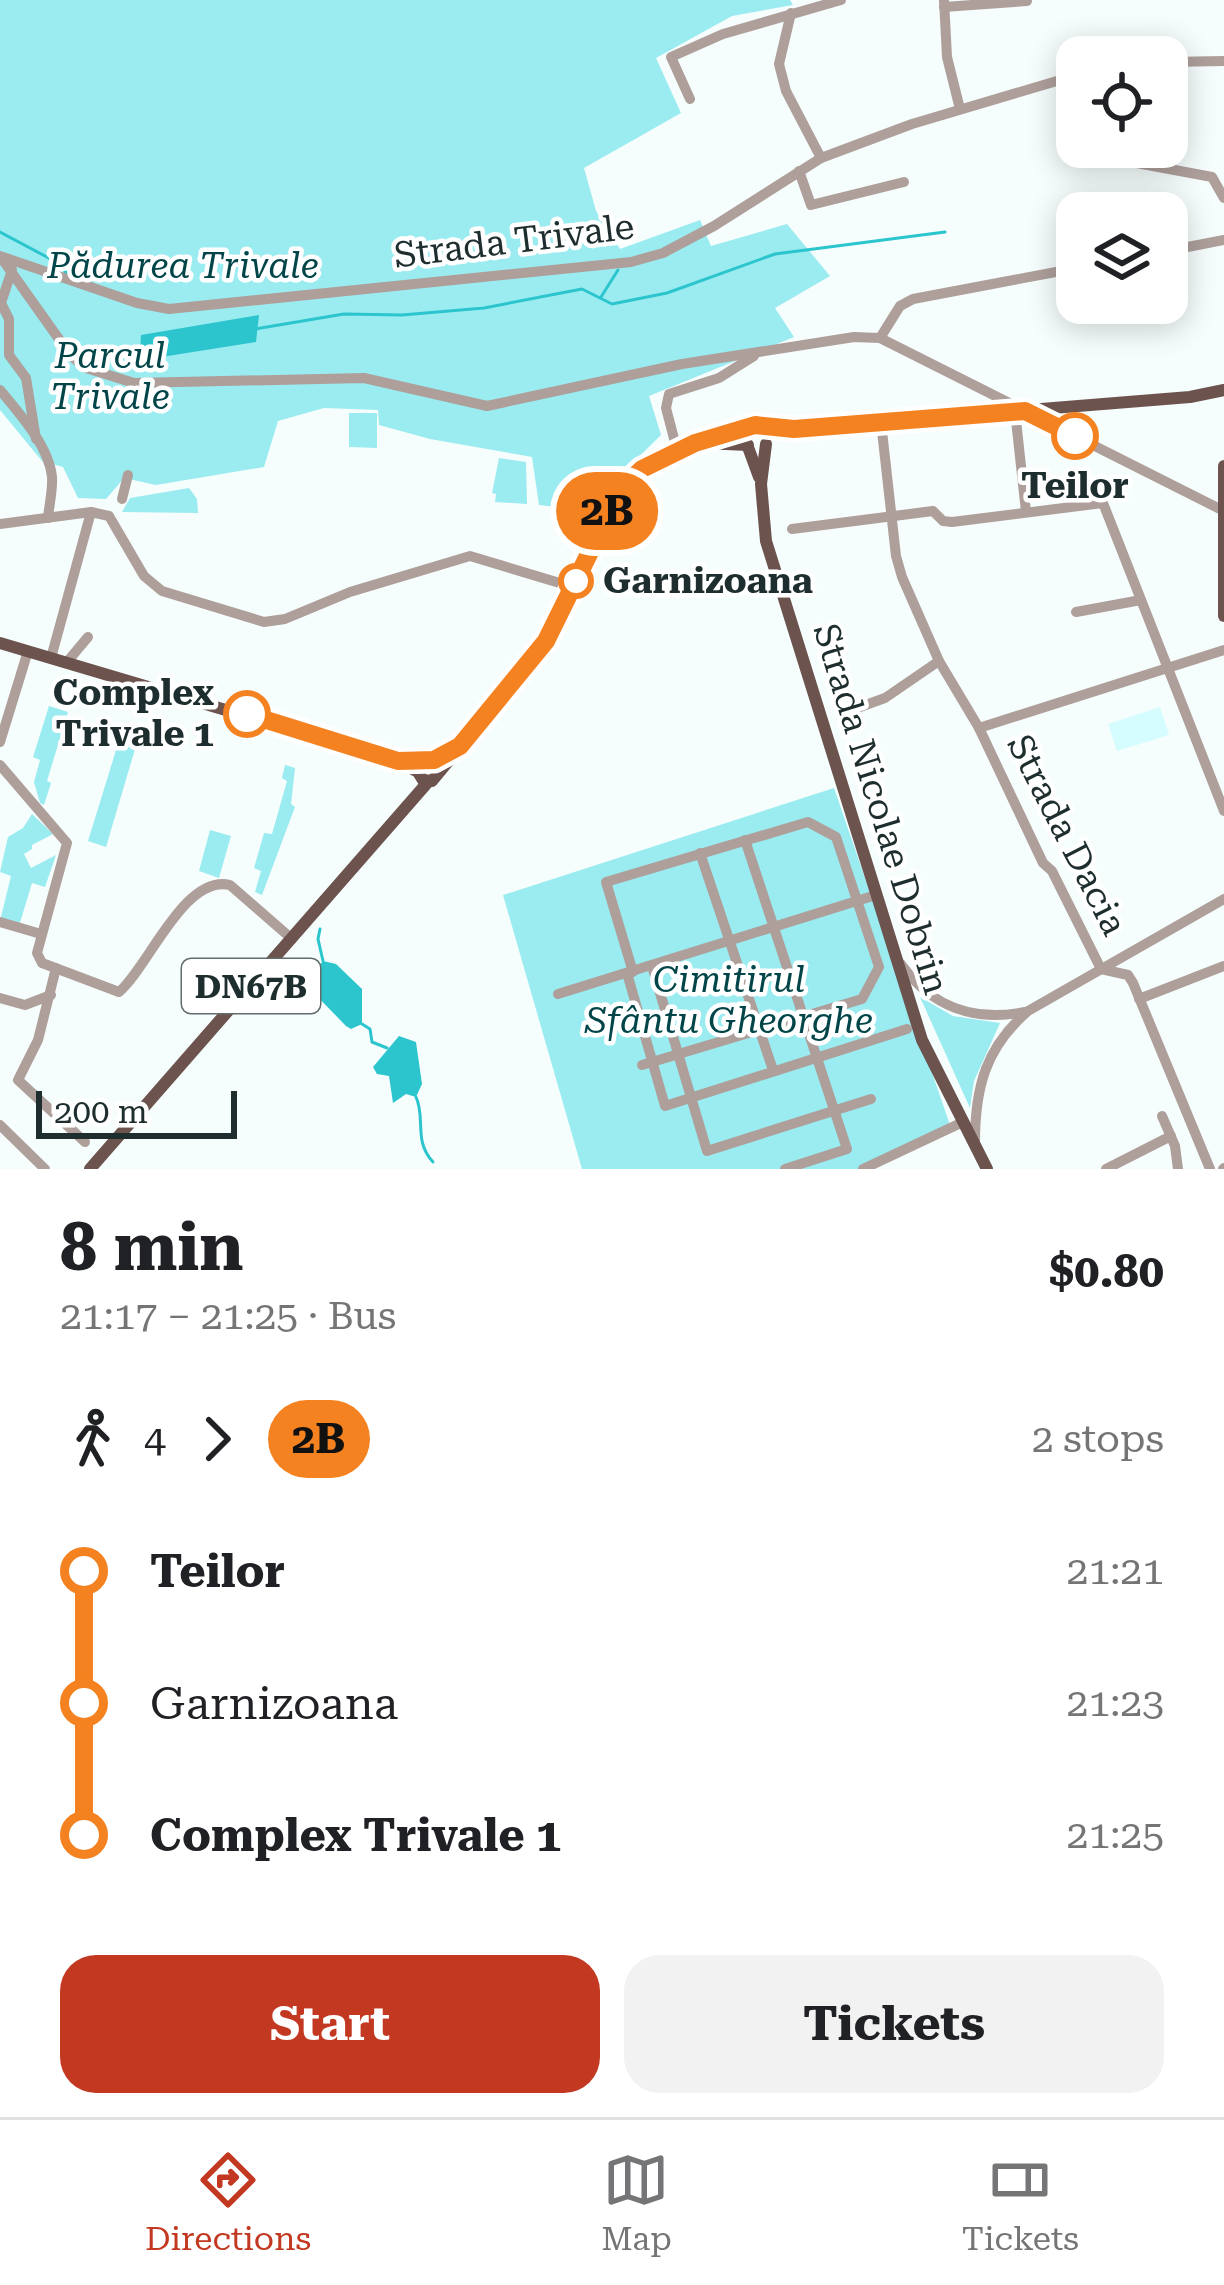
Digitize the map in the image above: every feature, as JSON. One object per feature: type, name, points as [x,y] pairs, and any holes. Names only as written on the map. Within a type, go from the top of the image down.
[{"type":"main road","points":[[0,643],[427,771],[460,746],[537,654],[621,489],[642,469],[677,450],[755,428],[794,429],[1190,398],[1224,390]]},
{"type":"main road","points":[[755,428],[767,432],[766,443]]},
{"type":"main road","points":[[749,446],[745,435],[755,428]]},
{"type":"main road","points":[[695,443],[756,449],[794,429]]},
{"type":"main road","name":"Strada Nicolae Dobrin","points":[[766,443],[761,484],[766,541],[922,1040],[987,1169]]},
{"type":"main road","name":"Strada Nicolae Dobrin","points":[[749,446],[761,484]]},
{"type":"main road","points":[[1224,466],[1224,616]]},
{"type":"main road","name":"DN67B","points":[[90,1169],[410,803],[427,771]]},
{"type":"main road","name":"Strada Nicolae Dobrin","points":[[975,1142],[999,1169]]},
{"type":"street","points":[[690,99],[671,57],[723,34],[841,0]]},
{"type":"street","points":[[960,109],[947,56],[944,3],[1027,1]]},
{"type":"street","points":[[790,13],[779,64],[786,92],[821,158]]},
{"type":"street","points":[[1188,62],[1224,61]]},
{"type":"street","name":"Strada Trivale","points":[[0,256],[16,266],[169,309],[584,269],[663,253],[715,226],[821,158],[1056,81]]},
{"type":"street","points":[[1164,168],[1212,177],[1224,198]]},
{"type":"street","points":[[799,171],[811,205],[904,182]]},
{"type":"street","points":[[1188,247],[1224,240]]},
{"type":"street","points":[[0,279],[16,266]]},
{"type":"street","points":[[16,266],[71,356],[86,368],[134,383],[364,378],[487,406],[707,359],[854,337],[880,338],[1224,511]]},
{"type":"street","points":[[16,266],[2,303],[9,319],[9,355],[26,378],[36,439],[52,478],[48,518]]},
{"type":"street","points":[[880,338],[900,306],[913,299],[1056,272]]},
{"type":"street","points":[[677,450],[666,408],[669,394],[719,378],[739,362],[769,350]]},
{"type":"street","points":[[0,390],[36,439]]},
{"type":"street","points":[[1020,411],[1026,512]]},
{"type":"street","name":"Strada Dacia","points":[[881,422],[899,567],[939,661],[979,728],[1101,969]]},
{"type":"street","points":[[122,499],[128,475]]},
{"type":"street","points":[[792,529],[933,511],[943,521],[952,522],[1103,503],[1224,811]]},
{"type":"street","points":[[52,658],[91,512]]},
{"type":"street","points":[[0,524],[91,512],[112,518],[144,576],[162,591],[264,622],[470,556],[573,587]]},
{"type":"street","points":[[1076,612],[1141,600]]},
{"type":"street","points":[[68,662],[88,637]]},
{"type":"street","points":[[979,728],[1224,650]]},
{"type":"street","points":[[0,742],[28,651]]},
{"type":"street","points":[[860,706],[885,698],[939,661]]},
{"type":"street","points":[[0,686],[16,690]]},
{"type":"street","points":[[0,765],[67,843],[38,958],[119,992],[137,975],[145,957],[189,902],[221,883],[230,885],[292,938]]},
{"type":"street","points":[[647,1064],[862,999],[879,967],[836,837],[808,822],[606,882],[630,972],[647,1064],[665,1106],[908,1029]]},
{"type":"street","points":[[745,840],[847,1149],[785,1169]]},
{"type":"street","points":[[700,853],[773,1070]]},
{"type":"street","points":[[558,994],[876,895]]},
{"type":"street","points":[[975,1142],[976,1105],[985,1064],[1001,1037],[1028,1011],[1224,899]]},
{"type":"street","points":[[0,922],[41,934]]},
{"type":"street","points":[[897,958],[926,993],[944,1004],[979,1015],[1028,1011]]},
{"type":"street","points":[[652,966],[707,1151],[872,1099]]},
{"type":"street","points":[[1138,999],[1224,966]]},
{"type":"street","points":[[56,968],[38,1040],[18,1080],[85,1142]]},
{"type":"street","points":[[1101,969],[1128,975],[1210,1169]]},
{"type":"street","points":[[0,998],[25,1005],[51,995]]},
{"type":"street","points":[[1162,1116],[1178,1169]]},
{"type":"street","points":[[863,1169],[964,1121]]},
{"type":"street","points":[[0,1125],[45,1169]]},
{"type":"street","points":[[1106,1169],[1171,1136]]},
{"type":"shaded area","points":[[259,315],[256,342],[149,359],[140,353],[141,335]]},
{"type":"shaded area","points":[[1160,707],[1169,735],[1117,751],[1108,724]]},
{"type":"shaded area","points":[[323,961],[336,964],[362,989],[362,1024],[346,1026],[312,991],[308,979]]},
{"type":"shaded area","points":[[399,1036],[416,1042],[422,1084],[416,1097],[406,1094],[393,1103],[389,1076],[377,1074],[373,1067]]},
{"type":"green space","name":"Pădurea Trivale","points":[[0,0],[790,0],[793,5],[732,16],[656,58],[681,113],[584,168],[596,211],[620,249],[700,220],[711,246],[787,224],[830,276],[775,308],[794,337],[649,396],[661,435],[585,510],[539,505],[532,457],[379,425],[378,410],[324,408],[278,421],[264,467],[156,485],[124,478],[106,499],[78,498],[63,467],[42,461],[0,410]]},
{"type":"green space","points":[[349,413],[377,413],[377,448],[349,447]]},
{"type":"green space","points":[[499,458],[526,462],[527,504],[495,502],[492,493]]},
{"type":"green space","points":[[189,488],[197,499],[198,513],[122,512],[130,498]]},
{"type":"green space","points":[[49,706],[68,712],[44,805],[34,782],[40,760],[33,757]]},
{"type":"green space","points":[[121,734],[138,739],[106,847],[88,841]]},
{"type":"green space","points":[[285,765],[295,768],[291,804],[295,807],[262,895],[255,892],[261,871],[254,868],[264,833],[272,834],[287,781],[282,778]]},
{"type":"green space","name":"Cimitirul Sfântu Gheorghe","points":[[834,788],[950,1125],[862,1169],[582,1169],[503,895]]},
{"type":"green space","points":[[32,814],[53,834],[24,854],[31,868],[56,855],[45,887],[32,883],[19,926],[0,921],[11,876],[0,872],[8,837],[23,828]]},
{"type":"green space","points":[[210,830],[231,836],[219,878],[199,871]]},
{"type":"green space","points":[[920,997],[953,1016],[1000,1023],[974,1081],[970,1108]]},
{"type":"waterway","points":[[0,232],[60,264],[68,276]]},
{"type":"waterway","points":[[255,329],[344,314],[484,308],[582,289],[612,304],[667,293],[775,254],[945,232]]},
{"type":"waterway","points":[[601,297],[618,270]]},
{"type":"waterway","points":[[320,929],[323,961]]},
{"type":"waterway","points":[[362,1024],[370,1029],[372,1042],[387,1048]]},
{"type":"waterway","points":[[416,1097],[423,1146],[433,1162]]},
{"type":"bus line","name":"2B","points":[[247,714],[398,761],[434,760],[460,746],[546,641],[621,489],[642,469],[695,443],[755,425],[794,429],[1025,411],[1075,436]]},
{"type":"place","name":"Teilor","points":[[1075,436]]},
{"type":"place","name":"Garnizoana","points":[[576,581]]},
{"type":"place","name":"Complex Trivale 1","points":[[247,714]]},
{"type":"park label","name":"Parcul Trivale","points":[[110,376]]}]
